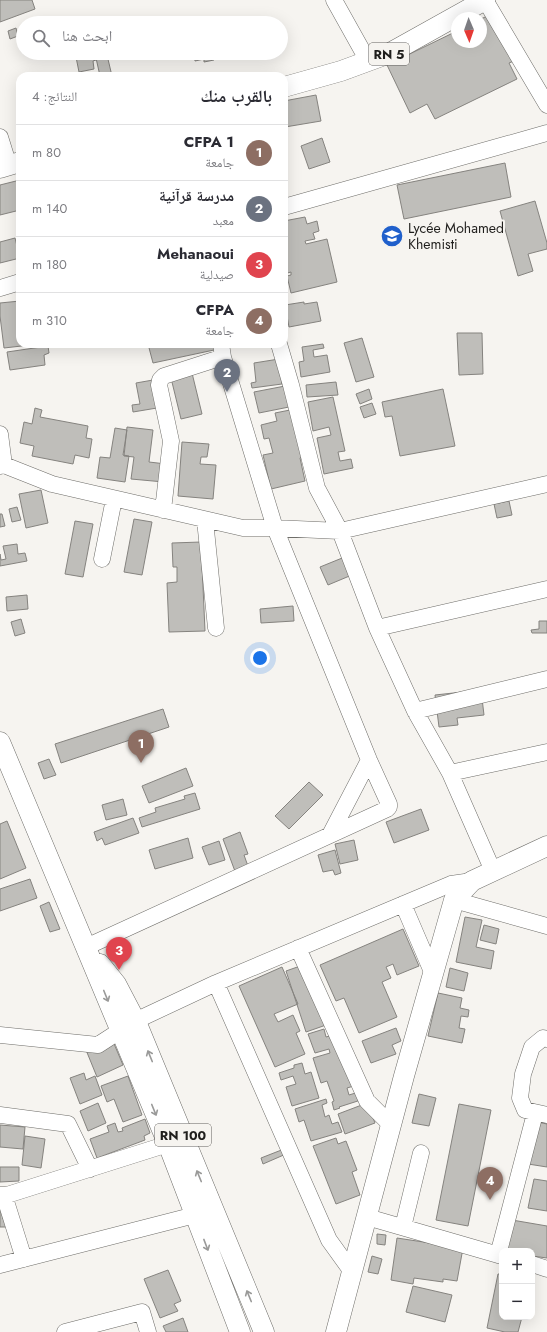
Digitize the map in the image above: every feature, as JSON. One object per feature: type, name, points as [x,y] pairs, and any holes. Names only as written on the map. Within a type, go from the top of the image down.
[{"type":"main road","name":"RN 5","points":[[288,87],[341,71],[390,53],[485,0]]},
{"type":"main road","points":[[0,742],[86,946],[128,1025],[168,1144],[240,1332]]},
{"type":"main road","points":[[336,1332],[391,1125],[454,900],[472,881],[547,846]]},
{"type":"main road","name":"RN 100","points":[[128,1025],[264,1332]]},
{"type":"street","points":[[334,0],[368,61]]},
{"type":"street","points":[[485,0],[547,105]]},
{"type":"street","points":[[288,206],[547,134]]},
{"type":"street","points":[[0,138],[10,165]]},
{"type":"street","points":[[0,288],[16,283]]},
{"type":"street","points":[[280,348],[317,488],[340,531],[377,628],[415,711],[450,773],[493,871]]},
{"type":"street","points":[[86,946],[389,807],[275,528],[222,351],[164,376],[160,380],[159,385],[171,441],[163,510]]},
{"type":"street","points":[[0,437],[2,465],[52,484],[243,528],[340,531],[547,484]]},
{"type":"street","points":[[102,559],[114,498]]},
{"type":"street","points":[[205,520],[216,628]]},
{"type":"street","points":[[377,628],[547,589]]},
{"type":"street","points":[[415,711],[547,679]]},
{"type":"street","points":[[450,773],[547,752]]},
{"type":"street","points":[[330,835],[369,760]]},
{"type":"street","points":[[0,1035],[98,1045],[128,1025],[216,983],[451,884],[472,881]]},
{"type":"street","points":[[454,900],[547,926]]},
{"type":"street","points":[[403,904],[433,974]]},
{"type":"street","points":[[298,948],[367,1101],[391,1125]]},
{"type":"street","points":[[216,983],[329,1240],[352,1272]]},
{"type":"street","points":[[502,1248],[540,1118],[525,1110],[520,1098],[523,1074],[532,1047],[542,1038],[547,1039]]},
{"type":"street","points":[[0,1116],[68,1124],[90,1169]]},
{"type":"street","points":[[24,1259],[2,1195],[7,1195],[168,1144]]},
{"type":"street","points":[[403,1228],[421,1153]]},
{"type":"street","points":[[0,1266],[195,1215]]},
{"type":"street","points":[[367,1217],[499,1255]]},
{"type":"street","points":[[535,1265],[547,1269]]},
{"type":"street","points":[[65,1332],[142,1312],[148,1332]]},
{"type":"building","points":[[0,0],[32,0],[35,9],[0,22]]},
{"type":"building","points":[[491,14],[514,61],[509,63],[517,79],[435,119],[427,104],[410,113],[387,65],[451,34],[451,48],[487,48],[487,16]]},
{"type":"building","points":[[16,28],[16,37],[10,39],[8,31]]},
{"type":"building","points":[[77,60],[96,60],[93,61],[94,69],[79,72]]},
{"type":"building","points":[[96,60],[108,60],[111,72],[99,72]]},
{"type":"building","points":[[316,95],[321,121],[288,126],[288,100]]},
{"type":"building","points":[[322,138],[330,162],[309,169],[301,146]]},
{"type":"building","points":[[505,163],[511,197],[404,219],[397,185]]},
{"type":"building","points":[[16,181],[16,211],[0,215],[0,185]]},
{"type":"building","points":[[535,201],[547,243],[547,249],[528,254],[533,271],[518,276],[500,211]]},
{"type":"building","points":[[305,217],[307,224],[317,221],[319,231],[313,233],[315,239],[305,241],[306,244],[327,239],[337,282],[291,293],[288,280],[288,276],[291,275],[291,272],[288,273],[288,220]]},
{"type":"building","points":[[15,238],[16,259],[0,263],[0,242]]},
{"type":"building","points":[[16,301],[16,347],[4,348],[0,303]]},
{"type":"building","points":[[317,302],[321,321],[289,327],[288,305]]},
{"type":"building","points":[[457,333],[482,333],[483,374],[459,375]]},
{"type":"building","points":[[362,338],[374,377],[356,382],[344,343]]},
{"type":"building","points":[[323,344],[324,348],[313,350],[314,357],[327,355],[330,372],[301,377],[299,362],[304,361],[302,347]]},
{"type":"building","points":[[34,348],[48,348],[49,353],[44,355],[45,365],[10,370],[7,352]]},
{"type":"building","points":[[149,348],[213,348],[214,350],[153,363]]},
{"type":"building","points":[[279,359],[282,384],[252,388],[251,383],[256,382],[254,363]]},
{"type":"building","points":[[192,373],[202,414],[181,419],[171,378]]},
{"type":"building","points":[[153,380],[157,408],[133,412],[132,405],[140,404],[136,383]]},
{"type":"building","points":[[336,382],[338,395],[307,397],[306,385]]},
{"type":"building","points":[[285,386],[289,407],[259,413],[254,392]]},
{"type":"building","points":[[369,389],[372,399],[360,404],[356,394]]},
{"type":"building","points":[[443,389],[455,446],[400,456],[392,416],[385,417],[382,402]]},
{"type":"building","points":[[333,397],[345,451],[338,452],[340,461],[351,459],[353,468],[324,474],[317,438],[331,435],[329,427],[313,431],[308,402]]},
{"type":"building","points":[[372,403],[376,414],[364,418],[360,407]]},
{"type":"building","points":[[35,408],[42,410],[40,417],[88,426],[86,438],[92,439],[89,458],[75,455],[73,464],[32,456],[34,446],[20,443],[24,422],[32,424]]},
{"type":"building","points":[[290,410],[302,457],[300,458],[305,481],[271,489],[263,455],[273,453],[269,438],[264,439],[261,425],[277,421],[275,413]]},
{"type":"building","points":[[127,427],[153,430],[149,462],[166,464],[164,482],[131,479],[134,457],[124,456]]},
{"type":"building","points":[[115,428],[127,430],[123,455],[129,456],[125,482],[97,478],[100,457],[110,458]]},
{"type":"building","points":[[182,442],[209,444],[207,457],[201,457],[200,464],[216,465],[213,499],[178,496]]},
{"type":"building","points":[[41,490],[48,523],[26,528],[19,494]]},
{"type":"building","points":[[509,501],[512,515],[497,518],[494,504]]},
{"type":"building","points":[[17,507],[21,520],[12,522],[9,509]]},
{"type":"building","points":[[0,514],[2,514],[5,526],[0,527]]},
{"type":"building","points":[[134,519],[152,522],[142,575],[124,572]]},
{"type":"building","points":[[75,521],[93,524],[83,577],[65,574]]},
{"type":"building","points":[[201,542],[205,631],[169,632],[167,583],[177,582],[177,567],[173,567],[172,543]]},
{"type":"building","points":[[17,544],[18,554],[25,553],[27,561],[0,566],[0,554],[1,560],[6,559],[3,546]]},
{"type":"building","points":[[352,554],[359,572],[328,585],[320,567]]},
{"type":"building","points":[[27,595],[28,609],[7,611],[6,597]]},
{"type":"building","points":[[293,606],[294,621],[261,623],[260,609]]},
{"type":"building","points":[[21,619],[25,633],[15,636],[11,622]]},
{"type":"building","points":[[539,621],[547,621],[547,633],[532,633],[531,630],[539,629]]},
{"type":"building","points":[[481,690],[484,715],[457,718],[458,725],[439,727],[435,695]]},
{"type":"building","points":[[163,709],[169,727],[61,763],[55,744]]},
{"type":"building","points":[[49,759],[56,775],[44,779],[38,763]]},
{"type":"building","points":[[186,768],[193,786],[149,803],[142,786]]},
{"type":"building","points":[[309,782],[323,795],[289,829],[275,816]]},
{"type":"building","points":[[195,793],[200,809],[142,827],[139,818],[156,812],[155,808],[185,799],[184,796]]},
{"type":"building","points":[[123,799],[127,815],[106,820],[102,805]]},
{"type":"building","points":[[421,809],[429,830],[394,843],[386,822]]},
{"type":"building","points":[[133,818],[139,833],[105,845],[102,838],[97,841],[94,832]]},
{"type":"building","points":[[7,821],[26,868],[0,879],[0,824]]},
{"type":"building","points":[[240,832],[248,854],[244,855],[249,869],[236,874],[223,839]]},
{"type":"building","points":[[188,838],[193,858],[155,869],[149,850]]},
{"type":"building","points":[[354,840],[358,860],[340,864],[335,844]]},
{"type":"building","points":[[219,841],[225,860],[209,865],[202,847]]},
{"type":"building","points":[[335,850],[341,873],[335,875],[333,870],[323,872],[318,855]]},
{"type":"building","points":[[30,879],[37,898],[0,911],[0,889]]},
{"type":"building","points":[[49,902],[60,929],[50,932],[40,906]]},
{"type":"building","points":[[465,917],[482,920],[476,947],[494,951],[491,969],[456,962]]},
{"type":"building","points":[[484,925],[499,929],[496,944],[480,940]]},
{"type":"building","points":[[403,929],[419,966],[397,975],[393,964],[386,967],[391,978],[382,982],[397,1017],[359,1033],[344,998],[336,1001],[320,965]]},
{"type":"building","points":[[303,965],[329,1024],[306,1032],[286,971]]},
{"type":"building","points":[[282,967],[298,1004],[274,1014],[278,1022],[293,1015],[300,1031],[296,1033],[305,1054],[275,1067],[239,986]]},
{"type":"building","points":[[450,968],[468,973],[464,991],[446,987]]},
{"type":"building","points":[[438,993],[462,998],[460,1008],[469,1010],[468,1017],[461,1016],[459,1028],[465,1029],[462,1043],[428,1036]]},
{"type":"building","points":[[396,1028],[401,1041],[392,1045],[396,1054],[371,1063],[362,1041]]},
{"type":"building","points":[[324,1029],[326,1037],[333,1035],[357,1085],[347,1088],[349,1095],[362,1091],[364,1099],[334,1110],[332,1102],[334,1101],[327,1081],[321,1083],[313,1058],[330,1053],[329,1049],[315,1053],[308,1034]]},
{"type":"building","points":[[112,1039],[123,1065],[97,1077],[86,1050]]},
{"type":"building","points":[[302,1063],[305,1074],[311,1072],[319,1098],[292,1106],[286,1087],[296,1084],[293,1076],[281,1080],[279,1073],[294,1068],[294,1065]]},
{"type":"building","points":[[84,1073],[86,1080],[95,1076],[102,1095],[80,1104],[70,1078]]},
{"type":"building","points":[[128,1076],[142,1115],[123,1122],[114,1099],[107,1102],[101,1086]]},
{"type":"building","points":[[419,1094],[436,1098],[429,1126],[412,1123]]},
{"type":"building","points":[[326,1099],[327,1103],[322,1105],[325,1117],[329,1115],[332,1124],[338,1122],[342,1132],[311,1141],[304,1120],[299,1122],[295,1109]]},
{"type":"building","points":[[98,1103],[106,1123],[88,1131],[80,1111]]},
{"type":"building","points":[[367,1103],[375,1123],[345,1134],[338,1114]]},
{"type":"building","points":[[459,1104],[491,1110],[468,1226],[436,1220]]},
{"type":"building","points":[[145,1119],[150,1133],[144,1136],[145,1140],[97,1158],[90,1139],[109,1132],[107,1126],[115,1123],[118,1132],[123,1131],[122,1128]]},
{"type":"building","points":[[537,1122],[547,1124],[547,1167],[528,1164]]},
{"type":"building","points":[[0,1125],[25,1127],[23,1149],[0,1147]]},
{"type":"building","points":[[25,1136],[45,1139],[41,1168],[22,1165]]},
{"type":"building","points":[[336,1138],[338,1144],[346,1141],[357,1170],[352,1172],[360,1195],[336,1204],[313,1146]]},
{"type":"building","points":[[284,1149],[286,1154],[263,1164],[261,1158]]},
{"type":"building","points":[[0,1167],[19,1167],[19,1181],[0,1182]]},
{"type":"building","points":[[534,1179],[547,1181],[547,1211],[528,1208]]},
{"type":"building","points":[[0,1205],[3,1205],[3,1219],[10,1219],[10,1227],[0,1227]]},
{"type":"building","points":[[512,1220],[547,1226],[547,1258],[535,1256],[535,1248],[507,1248]]},
{"type":"building","points":[[377,1234],[386,1235],[385,1245],[377,1244]]},
{"type":"building","points":[[397,1238],[463,1248],[457,1281],[443,1279],[443,1282],[414,1278],[413,1284],[391,1280]]},
{"type":"building","points":[[372,1256],[382,1259],[378,1274],[368,1272]]},
{"type":"building","points":[[168,1270],[181,1301],[174,1304],[178,1311],[160,1318],[144,1279]]},
{"type":"building","points":[[499,1274],[499,1320],[521,1320],[518,1332],[505,1332],[487,1328]]},
{"type":"building","points":[[413,1286],[452,1295],[445,1322],[406,1312]]},
{"type":"building","points":[[183,1318],[188,1332],[166,1332],[163,1326]]},
{"type":"place","name":"Lycée Mohamed Khemisti","points":[[392,236]]},
{"type":"place","name":"مدرسة قرآنية","points":[[227,392]]},
{"type":"place","name":"CFPA 1","points":[[141,763]]},
{"type":"place","name":"Mehanaoui","points":[[119,970]]},
{"type":"place","name":"CFPA","points":[[490,1200]]}]
